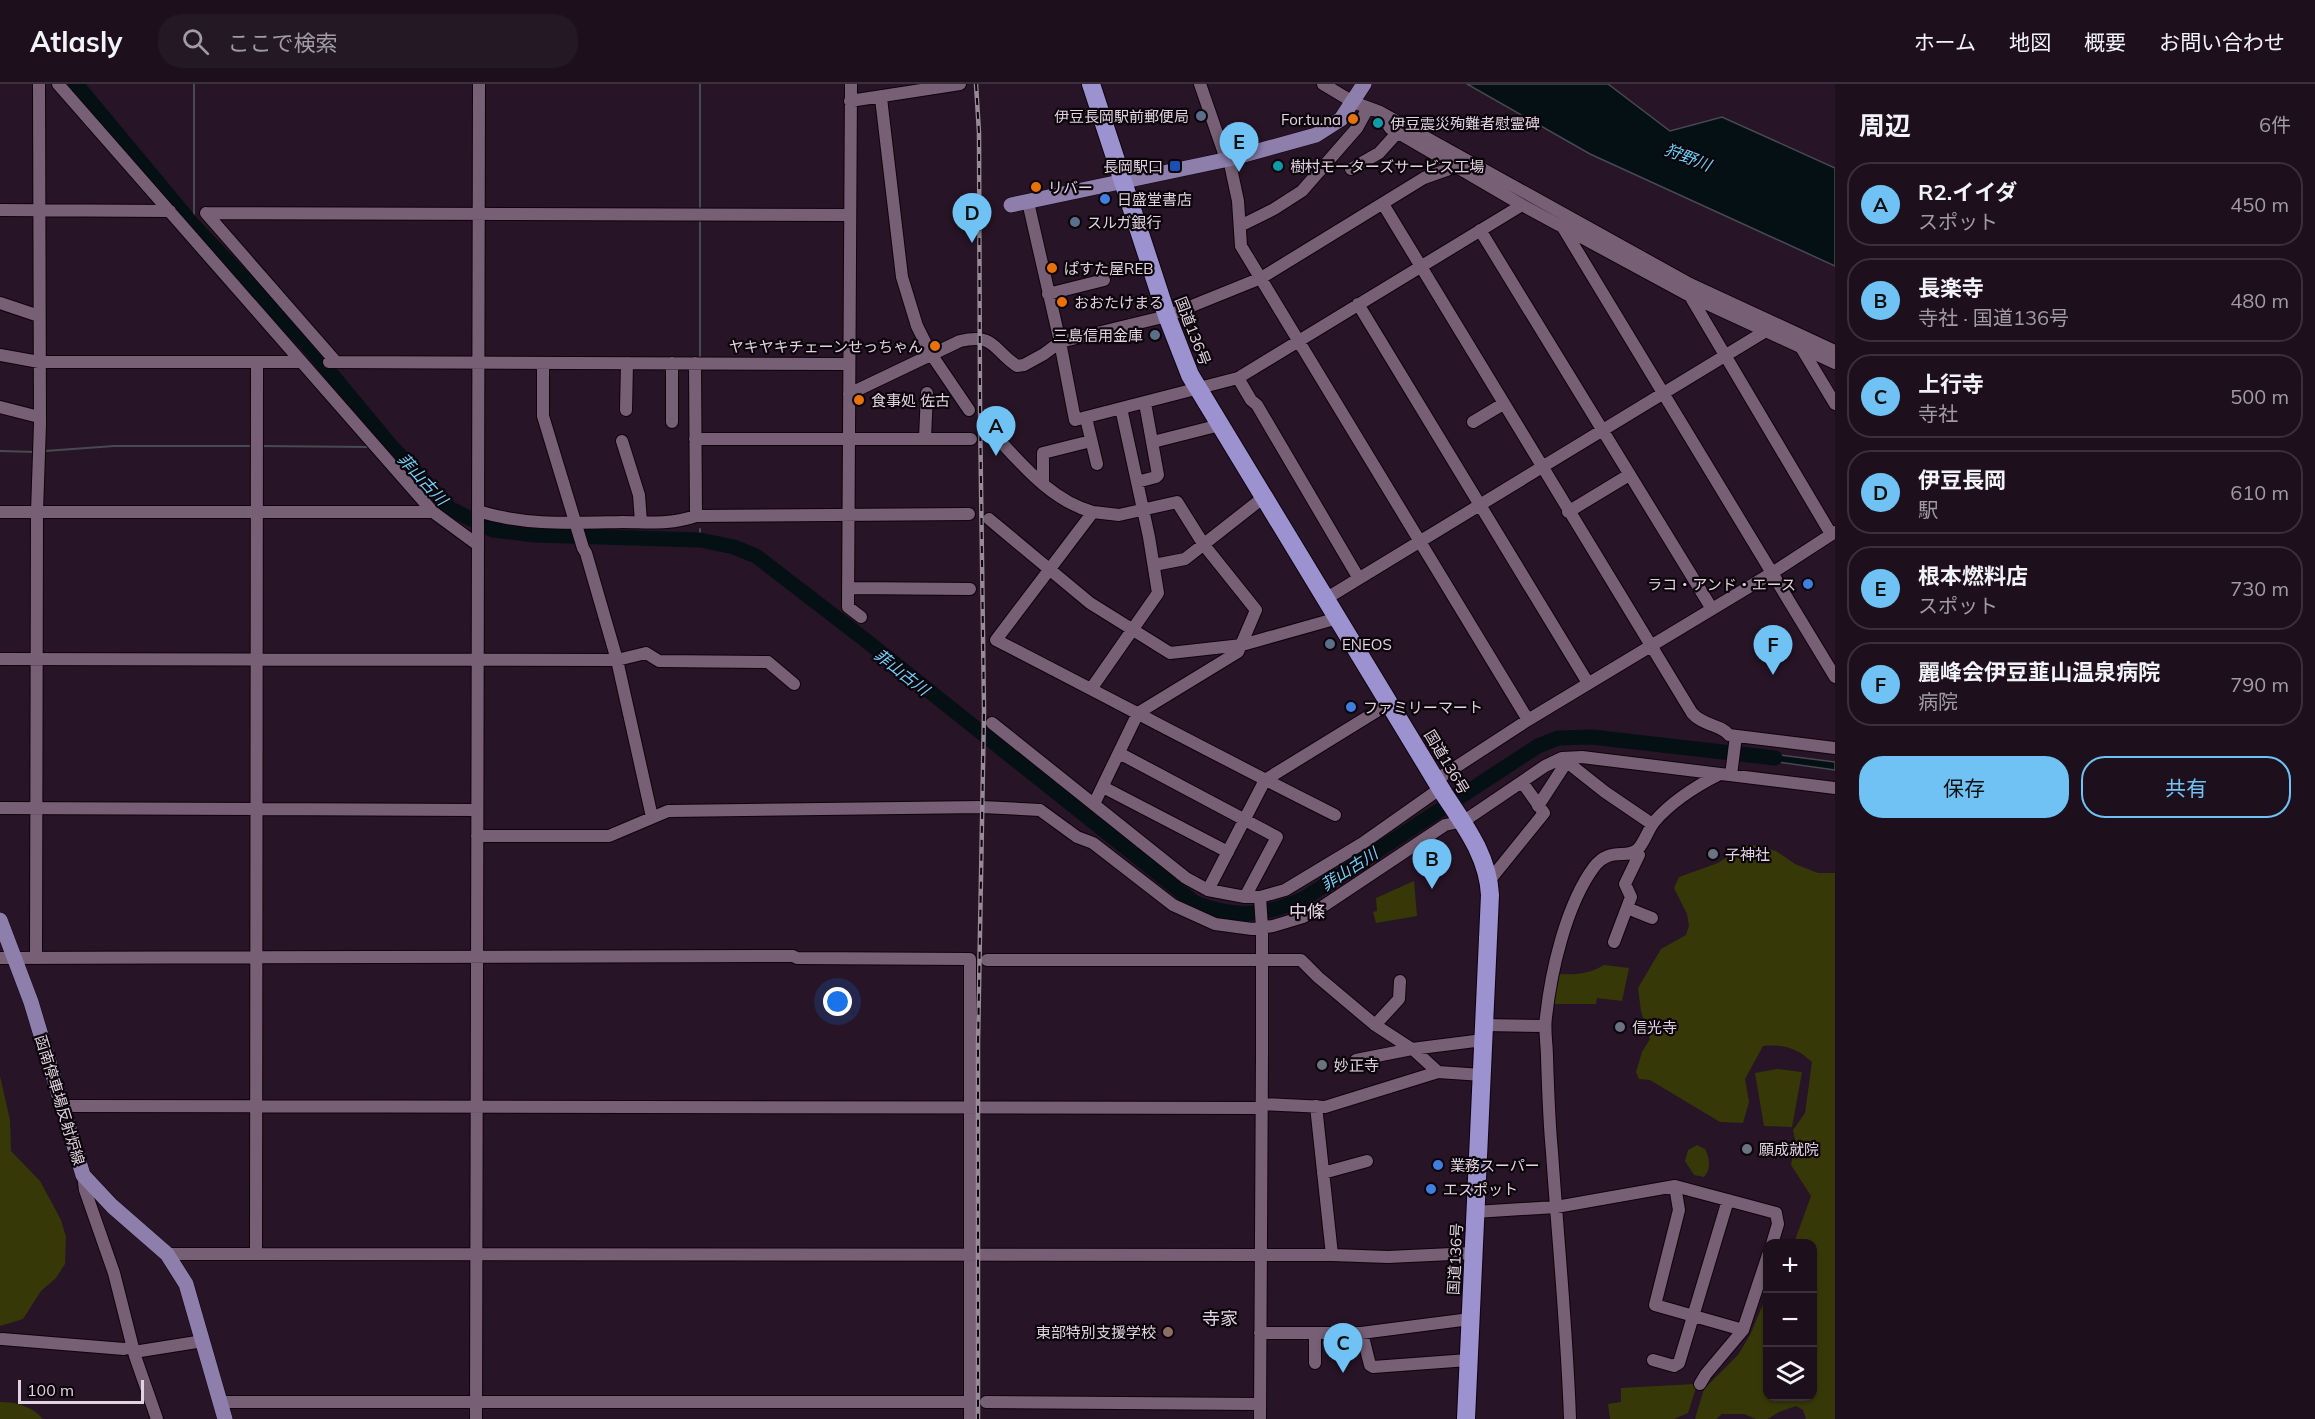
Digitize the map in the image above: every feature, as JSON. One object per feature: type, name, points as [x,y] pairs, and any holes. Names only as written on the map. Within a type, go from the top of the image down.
[{"type":"highway","name":"国道136号","points":[[1091,84],[1181,356],[1264,497],[1461,818],[1481,855],[1489,881],[1466,1419]]},
{"type":"main road","points":[[1011,205],[1228,159],[1316,135],[1341,119],[1359,93]]},
{"type":"main road","name":"函南停車場反射炉線","points":[[0,920],[12,960],[31,1002],[83,1175],[112,1206],[167,1254],[186,1284],[225,1419]]},
{"type":"street","points":[[36,957],[39,84]]},
{"type":"street","points":[[58,84],[434,512],[478,542]]},
{"type":"street","points":[[476,1419],[479,84]]},
{"type":"street","points":[[851,84],[848,607],[861,617]]},
{"type":"street","points":[[850,101],[960,84]]},
{"type":"street","points":[[1200,84],[1228,159],[1240,226],[1241,246],[1527,720]]},
{"type":"street","points":[[1323,84],[1359,93],[1390,128],[1522,205],[1690,297],[1835,363]]},
{"type":"street","points":[[880,98],[902,277],[917,326],[931,354],[969,410]]},
{"type":"street","points":[[1240,226],[1274,209],[1302,191],[1374,110]]},
{"type":"street","points":[[1374,110],[1690,284],[1835,351]]},
{"type":"street","points":[[1351,170],[1379,153],[1398,132]]},
{"type":"street","points":[[849,394],[960,341],[980,339],[990,341],[1017,366],[1024,365],[1044,354],[1060,342],[1167,316],[1261,278],[1424,178],[1455,167]]},
{"type":"street","points":[[1028,202],[1075,420],[1238,378],[1522,205]]},
{"type":"street","points":[[1383,204],[1568,513],[1650,647],[1698,720],[1736,736],[1835,748]]},
{"type":"street","points":[[0,210],[170,211]]},
{"type":"street","points":[[849,364],[332,362],[206,213],[850,215]]},
{"type":"street","points":[[1562,226],[1835,677]]},
{"type":"street","points":[[1480,230],[1712,609]]},
{"type":"street","points":[[1048,294],[1104,280]]},
{"type":"street","points":[[992,723],[1186,878],[1208,890],[1260,899],[1298,884],[1440,787],[1527,720],[1834,534],[1690,297]]},
{"type":"street","points":[[0,303],[39,316]]},
{"type":"street","points":[[1358,304],[1588,683]]},
{"type":"street","points":[[1327,598],[1540,466],[1764,332]]},
{"type":"street","points":[[1802,349],[1835,404]]},
{"type":"street","points":[[0,355],[39,362],[301,362]]},
{"type":"street","points":[[256,1254],[257,362]]},
{"type":"street","points":[[626,410],[627,363]]},
{"type":"street","points":[[672,363],[672,422]]},
{"type":"street","points":[[695,363],[696,516]]},
{"type":"street","points":[[543,364],[543,416],[617,660],[651,817]]},
{"type":"street","points":[[1238,378],[1251,400],[1257,405],[1359,577]]},
{"type":"street","points":[[925,438],[927,393]]},
{"type":"street","points":[[1137,482],[1158,476],[1146,403]]},
{"type":"street","points":[[1473,422],[1503,404]]},
{"type":"street","points":[[0,407],[39,417]]},
{"type":"street","points":[[1091,689],[1158,593],[1121,408]]},
{"type":"street","points":[[1086,418],[1097,464]]},
{"type":"street","points":[[1153,442],[1220,424]]},
{"type":"street","points":[[986,426],[1043,484],[1070,503],[1093,512],[1113,516],[1178,502],[1204,545],[1256,609],[1238,652],[1138,713],[1094,804]]},
{"type":"street","points":[[695,439],[971,439]]},
{"type":"street","points":[[622,441],[639,495],[642,522]]},
{"type":"street","points":[[1043,484],[1043,453],[1091,441]]},
{"type":"street","points":[[1568,513],[1629,475]]},
{"type":"street","points":[[1154,564],[1182,561],[1264,497]]},
{"type":"street","points":[[0,512],[434,512]]},
{"type":"street","points":[[1093,512],[996,640],[1335,815]]},
{"type":"street","points":[[479,513],[503,519],[576,525],[676,523],[696,516],[969,514]]},
{"type":"street","points":[[989,519],[1090,603],[1170,653],[1242,645],[1338,618]]},
{"type":"street","points":[[849,588],[970,589]]},
{"type":"street","points":[[0,659],[477,662],[617,660],[646,653],[659,661],[768,662],[794,684]]},
{"type":"street","points":[[1208,890],[1265,780],[1390,703]]},
{"type":"street","points":[[1728,773],[1736,736]]},
{"type":"street","points":[[1119,753],[1277,837],[1245,897]]},
{"type":"street","points":[[477,837],[609,836],[668,811],[982,807],[1040,810],[1077,837],[1093,843],[1173,905],[1215,924],[1239,928],[1262,926],[1303,917],[1325,905],[1449,823],[1564,760],[1582,757],[1728,773],[1835,788]]},
{"type":"street","points":[[1538,806],[1564,760]]},
{"type":"street","points":[[1564,760],[1652,824]]},
{"type":"street","points":[[1664,767],[1698,785]]},
{"type":"street","points":[[1614,942],[1631,895],[1625,885],[1639,855],[1637,850],[1652,824],[1665,810],[1698,785],[1728,773]]},
{"type":"street","points":[[1489,881],[1544,813],[1522,782]]},
{"type":"street","points":[[1103,787],[1228,852]]},
{"type":"street","points":[[0,808],[477,810]]},
{"type":"street","points":[[1570,1419],[1545,1026],[1564,928],[1585,882],[1605,856],[1637,850]]},
{"type":"street","points":[[1260,899],[1262,926],[1260,1419]]},
{"type":"street","points":[[1627,908],[1652,918]]},
{"type":"street","points":[[12,960],[36,957],[256,956],[970,959],[970,1419]]},
{"type":"street","points":[[987,960],[1301,960],[1375,1024],[1412,1049],[1438,1072]]},
{"type":"street","points":[[1375,1024],[1399,999],[1400,981]]},
{"type":"street","points":[[1356,1060],[1484,1033],[1545,1026]]},
{"type":"street","points":[[61,1106],[1325,1107],[1438,1072],[1482,1075]]},
{"type":"street","points":[[1316,1106],[1332,1255]]},
{"type":"street","points":[[1323,1173],[1367,1161]]},
{"type":"street","points":[[83,1175],[85,1190],[114,1274],[134,1350],[158,1419]]},
{"type":"street","points":[[1675,1186],[1679,1210],[1654,1304],[1657,1307],[1743,1330]]},
{"type":"street","points":[[1475,1212],[1556,1207],[1675,1186],[1776,1213],[1778,1224],[1774,1239]]},
{"type":"street","points":[[1653,1360],[1674,1366],[1679,1363],[1728,1200]]},
{"type":"street","points":[[167,1254],[1332,1255],[1388,1257],[1473,1253]]},
{"type":"street","points":[[1701,1384],[1706,1374],[1743,1330],[1763,1268]]},
{"type":"street","points":[[1260,1333],[1362,1333],[1470,1319]]},
{"type":"street","points":[[1315,1333],[1315,1363]]},
{"type":"street","points":[[1362,1333],[1370,1365],[1373,1367],[1468,1360]]},
{"type":"street","points":[[2,1339],[134,1350],[203,1341]]},
{"type":"street","points":[[220,1402],[970,1402]]},
{"type":"street","points":[[986,1402],[1260,1404]]},
{"type":"shaded area","points":[[1753,845],[1776,851],[1795,864],[1818,873],[1835,873],[1835,1419],[1806,1419],[1803,1410],[1796,1406],[1768,1419],[1756,1419],[1744,1414],[1722,1414],[1716,1419],[1695,1419],[1704,1389],[1738,1355],[1750,1335],[1763,1304],[1763,1401],[1817,1401],[1817,1239],[1795,1239],[1811,1196],[1791,1165],[1795,1140],[1793,1130],[1805,1113],[1812,1062],[1790,1048],[1763,1046],[1745,1079],[1749,1102],[1743,1123],[1720,1122],[1650,1080],[1639,1079],[1636,1072],[1642,1052],[1650,1039],[1641,1011],[1638,988],[1661,949],[1686,935],[1689,926],[1687,914],[1674,888],[1679,877],[1718,863],[1743,846]]},
{"type":"shaded area","points":[[1414,881],[1417,916],[1376,923],[1373,912],[1377,911],[1376,898]]},
{"type":"shaded area","points":[[1604,965],[1629,968],[1622,1001],[1597,998],[1596,1004],[1552,1004],[1559,974],[1582,973]]},
{"type":"shaded area","points":[[1777,1069],[1802,1072],[1792,1127],[1764,1126],[1755,1073]]},
{"type":"shaded area","points":[[0,1076],[10,1120],[11,1151],[40,1181],[61,1220],[66,1237],[65,1264],[56,1278],[41,1291],[23,1319],[0,1326]]},
{"type":"shaded area","points":[[1697,1145],[1705,1149],[1708,1156],[1709,1167],[1704,1177],[1694,1175],[1685,1161],[1688,1150]]},
{"type":"shaded area","points":[[1694,1384],[1696,1388],[1688,1413],[1674,1419],[1610,1419],[1608,1404],[1621,1402],[1621,1388]]},
{"type":"shaded area","points":[[0,1402],[23,1406],[34,1411],[43,1419],[0,1419]]},
{"type":"water","name":"狩野川","points":[[1467,84],[1608,84],[1670,131],[1722,117],[1835,168],[1835,266],[1590,154]]},
{"type":"water","points":[[1756,752],[1835,762],[1835,770],[1756,759]]},
{"type":"waterway","name":"菲山古川","points":[[76,84],[194,226],[309,347],[392,447],[451,509],[493,530],[535,535],[700,540],[734,547],[756,556],[864,639],[1195,903],[1224,912],[1251,913],[1277,909],[1305,898],[1538,746],[1558,738],[1592,737],[1775,758]]},
{"type":"waterway","points":[[194,84],[194,226]]},
{"type":"waterway","points":[[700,84],[700,210]]},
{"type":"waterway","points":[[700,219],[700,360]]},
{"type":"waterway","points":[[45,451],[114,446],[252,446]]},
{"type":"waterway","points":[[261,446],[369,447]]},
{"type":"waterway","name":"菲山古川","points":[[384,447],[392,447]]},
{"type":"waterway","points":[[0,451],[36,452]]},
{"type":"waterway","points":[[700,529],[700,540]]},
{"type":"railway","points":[[976,84],[979,133],[984,711],[978,1044],[978,1419]]},
{"type":"place","name":"伊豆長岡駅前郵便局","points":[[1201,116]]},
{"type":"place","name":"For.tu.na","points":[[1353,119]]},
{"type":"place","name":"伊豆震災殉難者慰霊碑","points":[[1378,123]]},
{"type":"place","name":"長岡駅口","points":[[1175,166]]},
{"type":"place","name":"樹村モーターズサービス工場","points":[[1278,166]]},
{"type":"place","name":"根本燃料店","points":[[1239,172]]},
{"type":"place","name":"リバー","points":[[1036,187]]},
{"type":"place","name":"日盛堂書店","points":[[1105,199]]},
{"type":"place","name":"スルガ銀行","points":[[1075,222]]},
{"type":"place","name":"伊豆長岡","points":[[972,243]]},
{"type":"place","name":"ぱすた屋REB","points":[[1052,268]]},
{"type":"place","name":"おおたけまる","points":[[1062,302]]},
{"type":"place","name":"三島信用金庫","points":[[1155,335]]},
{"type":"place","name":"ヤキヤキチェーンせっちゃん","points":[[935,346]]},
{"type":"place","name":"食事処 佐古","points":[[859,400]]},
{"type":"place","name":"R2.イイダ","points":[[996,456]]},
{"type":"place","name":"ラコ・アンド・エース","points":[[1808,584]]},
{"type":"place","name":"ENEOS","points":[[1330,644]]},
{"type":"place","name":"麗峰会伊豆韮山温泉病院","points":[[1773,675]]},
{"type":"place","name":"ファミリーマート","points":[[1351,707]]},
{"type":"place","name":"子神社","points":[[1713,854]]},
{"type":"place","name":"長楽寺","points":[[1432,889]]},
{"type":"place","name":"信光寺","points":[[1620,1027]]},
{"type":"place","name":"妙正寺","points":[[1322,1065]]},
{"type":"place","name":"願成就院","points":[[1747,1149]]},
{"type":"place","name":"業務スーパー","points":[[1438,1165]]},
{"type":"place","name":"エスポット","points":[[1431,1189]]},
{"type":"place","name":"東部特別支援学校","points":[[1168,1332]]},
{"type":"place","name":"上行寺","points":[[1343,1373]]},
{"type":"district","name":"中條","points":[[1307,911]]},
{"type":"district","name":"寺家","points":[[1220,1318]]}]
